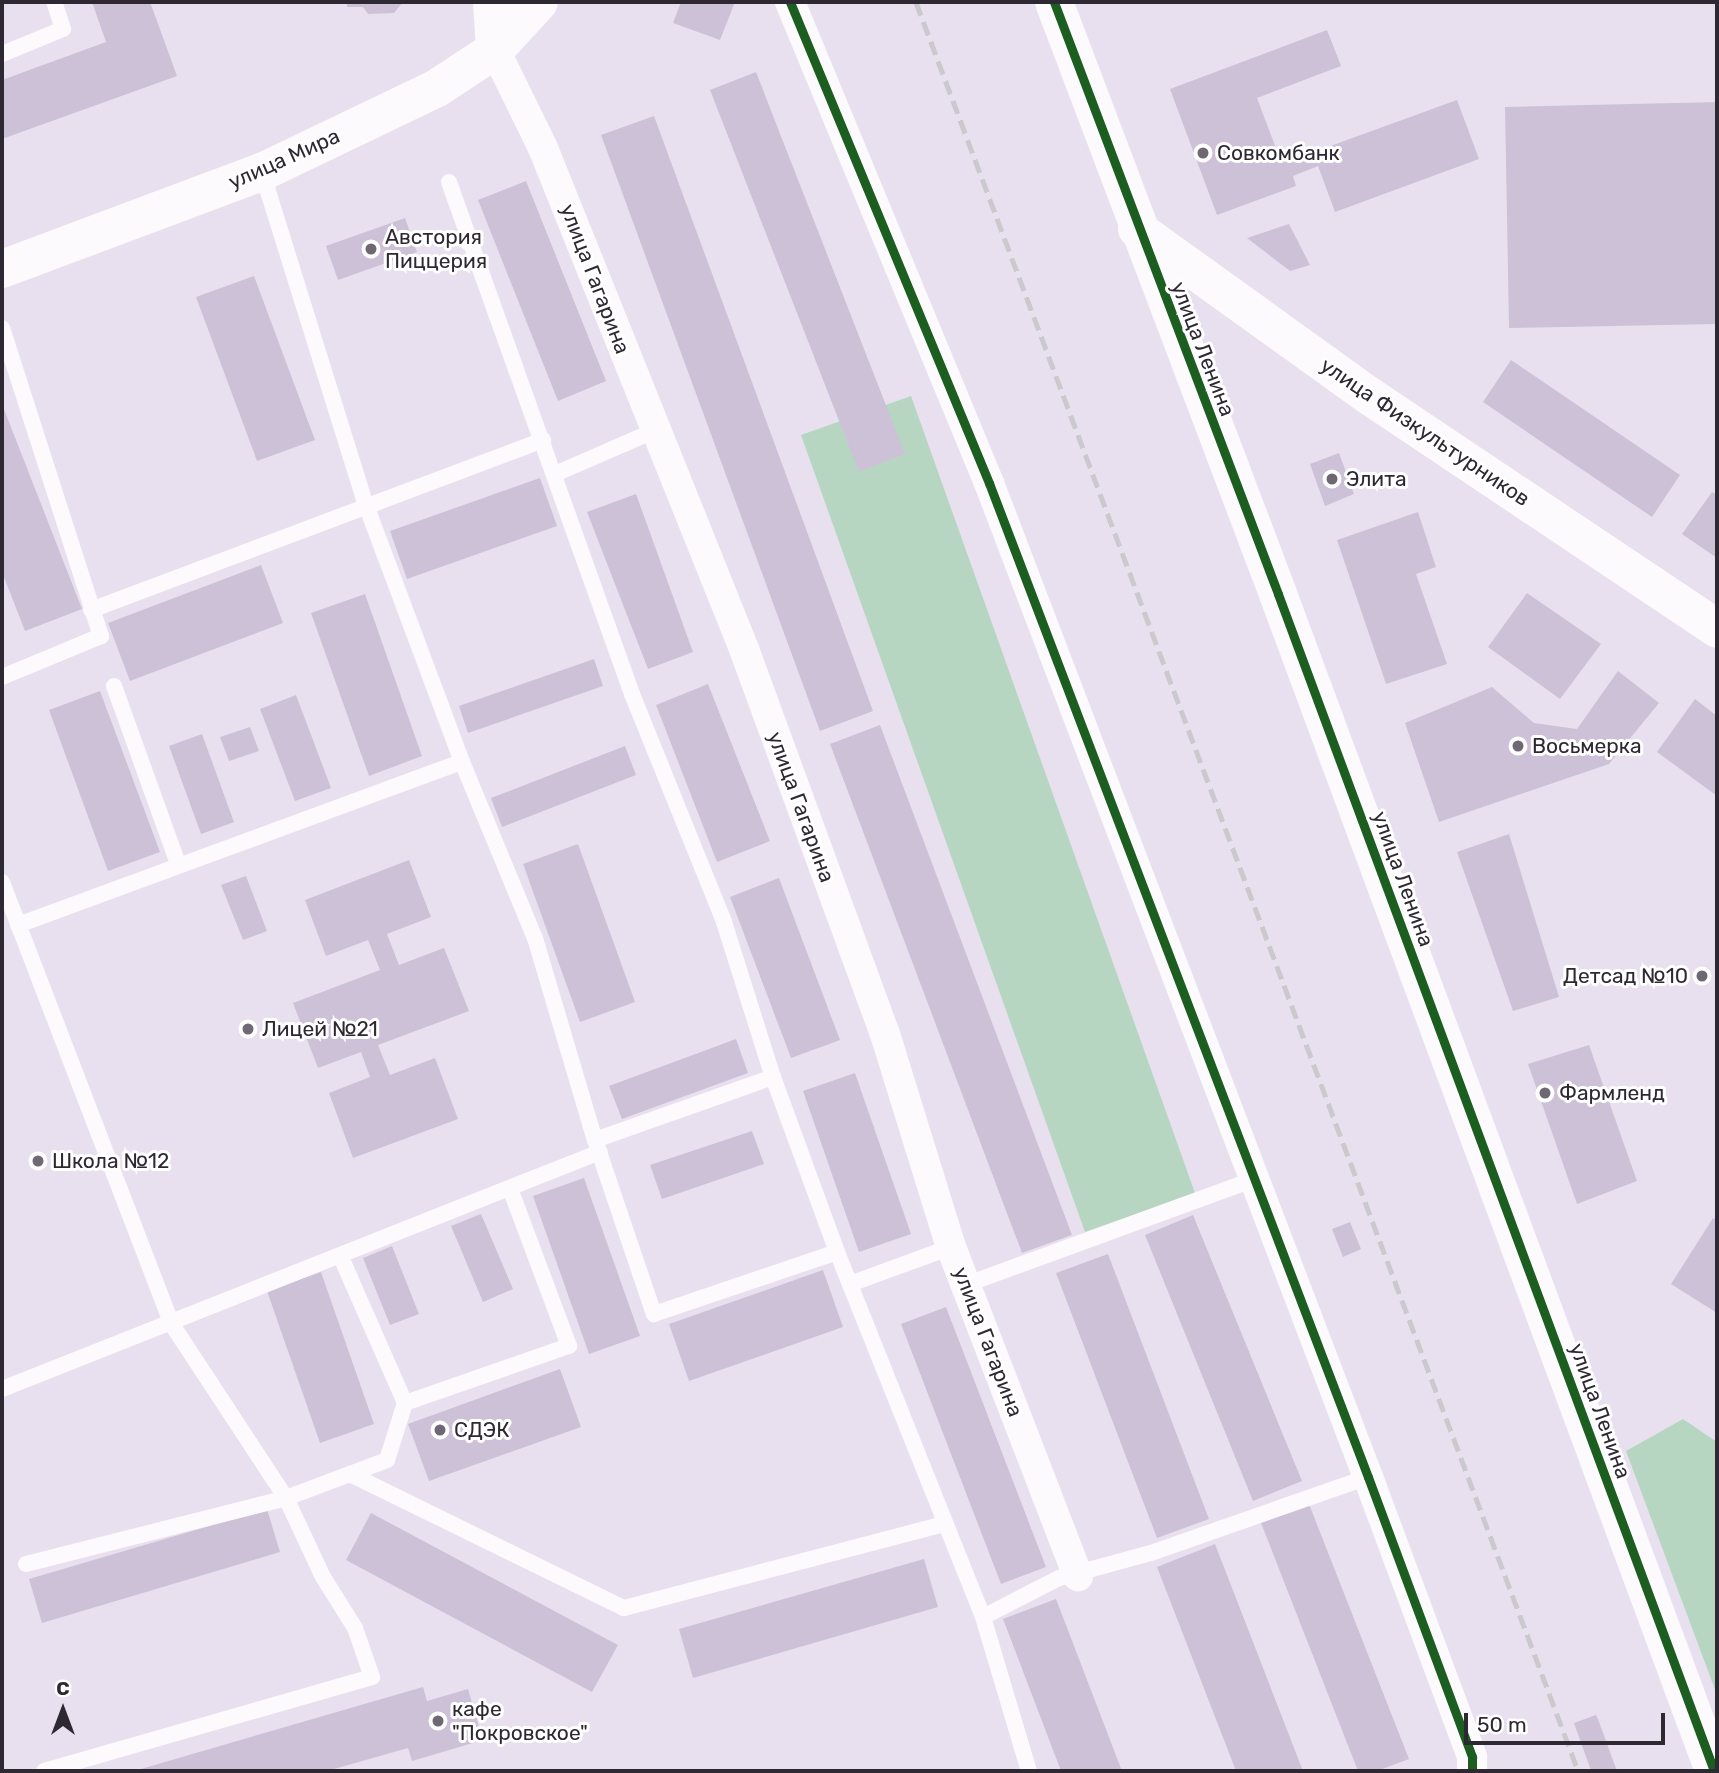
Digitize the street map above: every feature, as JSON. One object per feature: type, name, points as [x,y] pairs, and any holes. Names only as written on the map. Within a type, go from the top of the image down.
[{"type":"street","points":[[492,2],[495,50]]},
{"type":"street","name":"улица Мира","points":[[2,270],[262,172],[437,88],[495,50],[539,2]]},
{"type":"street","points":[[790,2],[989,483],[1368,1478],[1472,1757],[1472,1771]]},
{"type":"street","name":"улица Ленина","points":[[1054,2],[1137,229],[1283,607],[1714,1771]]},
{"type":"street","name":"улица Гагарина","points":[[495,50],[543,148],[654,432],[744,649],[885,1034],[951,1247],[1078,1576]]},
{"type":"street","name":"улица Физкультурников","points":[[1137,229],[1371,397],[1717,629]]},
{"type":"lane","points":[[2,54],[63,29],[54,2]]},
{"type":"lane","points":[[262,172],[366,505],[462,762],[535,938],[598,1146],[654,1314],[837,1252]]},
{"type":"lane","points":[[449,182],[632,694],[724,922],[773,1077],[837,1252],[983,1617],[1029,1771]]},
{"type":"lane","points":[[2,328],[90,610],[101,636],[2,677]]},
{"type":"lane","points":[[555,474],[654,432]]},
{"type":"lane","points":[[90,610],[543,439]]},
{"type":"lane","points":[[114,686],[178,864]]},
{"type":"lane","points":[[18,925],[178,864],[462,762]]},
{"type":"lane","points":[[2,882],[171,1323],[286,1498],[323,1577],[355,1628],[372,1678],[44,1771]]},
{"type":"lane","points":[[2,1389],[511,1191],[598,1146],[773,1077]]},
{"type":"lane","points":[[965,1285],[1254,1179]]},
{"type":"lane","points":[[405,1403],[569,1346],[511,1191]]},
{"type":"lane","points":[[850,1284],[951,1247]]},
{"type":"lane","points":[[26,1564],[286,1498],[387,1460],[405,1403],[341,1257]]},
{"type":"lane","points":[[349,1474],[624,1608],[945,1524]]},
{"type":"lane","points":[[983,1617],[1059,1578],[1078,1576],[1368,1478]]},
{"type":"green space","points":[[911,396],[1195,1193],[1085,1232],[801,435]]},
{"type":"green space","points":[[1683,1419],[1717,1442],[1717,1695],[1626,1451]]},
{"type":"building","points":[[92,2],[150,2],[177,76],[2,139],[2,80],[106,42]]},
{"type":"building","points":[[347,2],[403,2],[394,13],[368,14],[363,7],[347,7]]},
{"type":"building","points":[[681,2],[735,2],[720,40],[673,23]]},
{"type":"building","points":[[1327,30],[1341,66],[1257,98],[1280,159],[1312,147],[1314,152],[1457,100],[1479,159],[1335,212],[1318,166],[1293,176],[1296,186],[1217,215],[1170,89]]},
{"type":"building","points":[[756,72],[905,454],[859,472],[710,90]]},
{"type":"building","points":[[1717,102],[1717,324],[1509,328],[1505,107]]},
{"type":"building","points":[[654,116],[873,711],[820,731],[601,135]]},
{"type":"building","points":[[526,181],[606,381],[558,401],[478,200]]},
{"type":"building","name":"Австория Пиццерия","points":[[405,218],[417,252],[338,280],[326,246]]},
{"type":"building","points":[[1289,224],[1310,265],[1290,271],[1247,238]]},
{"type":"building","points":[[254,276],[315,440],[257,461],[196,297]]},
{"type":"building","points":[[1511,360],[1680,475],[1652,517],[1483,402]]},
{"type":"building","points":[[2,404],[82,609],[25,631],[2,572]]},
{"type":"building","name":"Элита","points":[[1339,453],[1354,494],[1325,506],[1310,464]]},
{"type":"building","points":[[540,478],[557,526],[407,579],[390,531]]},
{"type":"building","points":[[1712,492],[1717,495],[1717,558],[1682,534]]},
{"type":"building","points":[[636,494],[693,652],[648,669],[587,512]]},
{"type":"building","points":[[1418,512],[1436,567],[1416,574],[1447,664],[1386,684],[1337,540]]},
{"type":"building","points":[[261,565],[283,623],[130,681],[108,623]]},
{"type":"building","points":[[1527,593],[1601,644],[1560,699],[1488,647]]},
{"type":"building","points":[[365,594],[422,756],[369,776],[311,613]]},
{"type":"building","points":[[594,659],[603,686],[468,733],[459,706]]},
{"type":"building","name":"Восьмерка","points":[[1618,671],[1659,703],[1609,764],[1439,822],[1405,723],[1492,687],[1534,723],[1577,729]]},
{"type":"building","points":[[708,684],[770,841],[717,862],[656,705]]},
{"type":"building","points":[[100,691],[160,852],[108,871],[49,710]]},
{"type":"building","points":[[296,695],[331,788],[295,801],[260,709]]},
{"type":"building","points":[[1695,699],[1717,716],[1717,796],[1657,752]]},
{"type":"building","points":[[880,725],[1072,1235],[1022,1253],[830,744]]},
{"type":"building","points":[[250,727],[259,751],[229,761],[220,737]]},
{"type":"building","points":[[202,734],[234,822],[201,834],[169,746]]},
{"type":"building","points":[[625,746],[636,775],[502,827],[491,798]]},
{"type":"building","points":[[1509,834],[1559,997],[1513,1011],[1457,852]]},
{"type":"building","points":[[578,844],[635,1002],[580,1022],[523,864]]},
{"type":"building","name":"Лицей №21","points":[[409,860],[431,917],[387,934],[399,965],[444,948],[469,1011],[378,1045],[390,1075],[435,1058],[458,1119],[353,1158],[329,1093],[370,1077],[361,1052],[318,1068],[293,1003],[380,970],[368,940],[326,956],[305,900]]},
{"type":"building","points":[[246,876],[267,931],[243,940],[221,885]]},
{"type":"building","points":[[779,878],[840,1040],[791,1058],[730,897]]},
{"type":"building","points":[[736,1039],[748,1073],[622,1119],[609,1086]]},
{"type":"building","points":[[1589,1045],[1637,1181],[1577,1204],[1528,1064]]},
{"type":"building","points":[[855,1073],[911,1234],[859,1252],[803,1091]]},
{"type":"building","points":[[752,1131],[764,1164],[662,1199],[650,1165]]},
{"type":"building","points":[[584,1178],[640,1336],[589,1354],[533,1196]]},
{"type":"building","points":[[481,1214],[513,1289],[483,1302],[451,1226]]},
{"type":"building","points":[[1193,1215],[1302,1481],[1253,1501],[1145,1235]]},
{"type":"building","points":[[1713,1218],[1717,1220],[1717,1313],[1671,1284]]},
{"type":"building","points":[[1350,1222],[1361,1249],[1343,1257],[1332,1229]]},
{"type":"building","points":[[392,1246],[419,1314],[390,1325],[363,1258]]},
{"type":"building","points":[[1108,1254],[1209,1519],[1157,1538],[1056,1273]]},
{"type":"building","points":[[823,1270],[843,1327],[689,1381],[669,1324]]},
{"type":"building","points":[[321,1272],[374,1424],[320,1443],[267,1291]]},
{"type":"building","points":[[946,1307],[1046,1567],[1001,1584],[901,1324]]},
{"type":"building","points":[[560,1369],[581,1427],[429,1481],[408,1424]]},
{"type":"building","points":[[1309,1504],[1409,1759],[1377,1771],[1358,1771],[1261,1523]]},
{"type":"building","points":[[267,1509],[280,1552],[42,1623],[29,1579]]},
{"type":"building","points":[[371,1513],[618,1645],[592,1692],[346,1560]]},
{"type":"building","points":[[1215,1544],[1303,1771],[1236,1771],[1157,1567]]},
{"type":"building","points":[[924,1559],[938,1607],[693,1678],[679,1629]]},
{"type":"building","points":[[1056,1599],[1122,1771],[1061,1771],[1003,1619]]},
{"type":"building","points":[[423,1687],[427,1701],[468,1689],[483,1740],[412,1761],[408,1748],[327,1771],[134,1771]]},
{"type":"building","points":[[1596,1715],[1617,1771],[1591,1771],[1574,1723]]},
{"type":"railway","points":[[916,2],[1578,1771]]},
{"type":"cycle path","points":[[790,2],[989,483],[1368,1477],[1472,1757],[1472,1771]]},
{"type":"cycle path","points":[[1054,2],[1278,594],[1714,1771]]},
{"type":"place","name":"Совкомбанк","points":[[1203,153]]},
{"type":"place","name":"Австория Пиццерия","points":[[371,249]]},
{"type":"place","name":"Элита","points":[[1332,479]]},
{"type":"place","name":"Восьмерка","points":[[1518,746]]},
{"type":"place","name":"Детсад №10","points":[[1702,976]]},
{"type":"place","name":"Лицей №21","points":[[248,1029]]},
{"type":"place","name":"Фармленд","points":[[1545,1093]]},
{"type":"place","name":"Школа №12","points":[[38,1161]]},
{"type":"place","name":"СДЭК","points":[[440,1430]]},
{"type":"place","name":"кафе \"Покровское\"","points":[[438,1721]]}]
